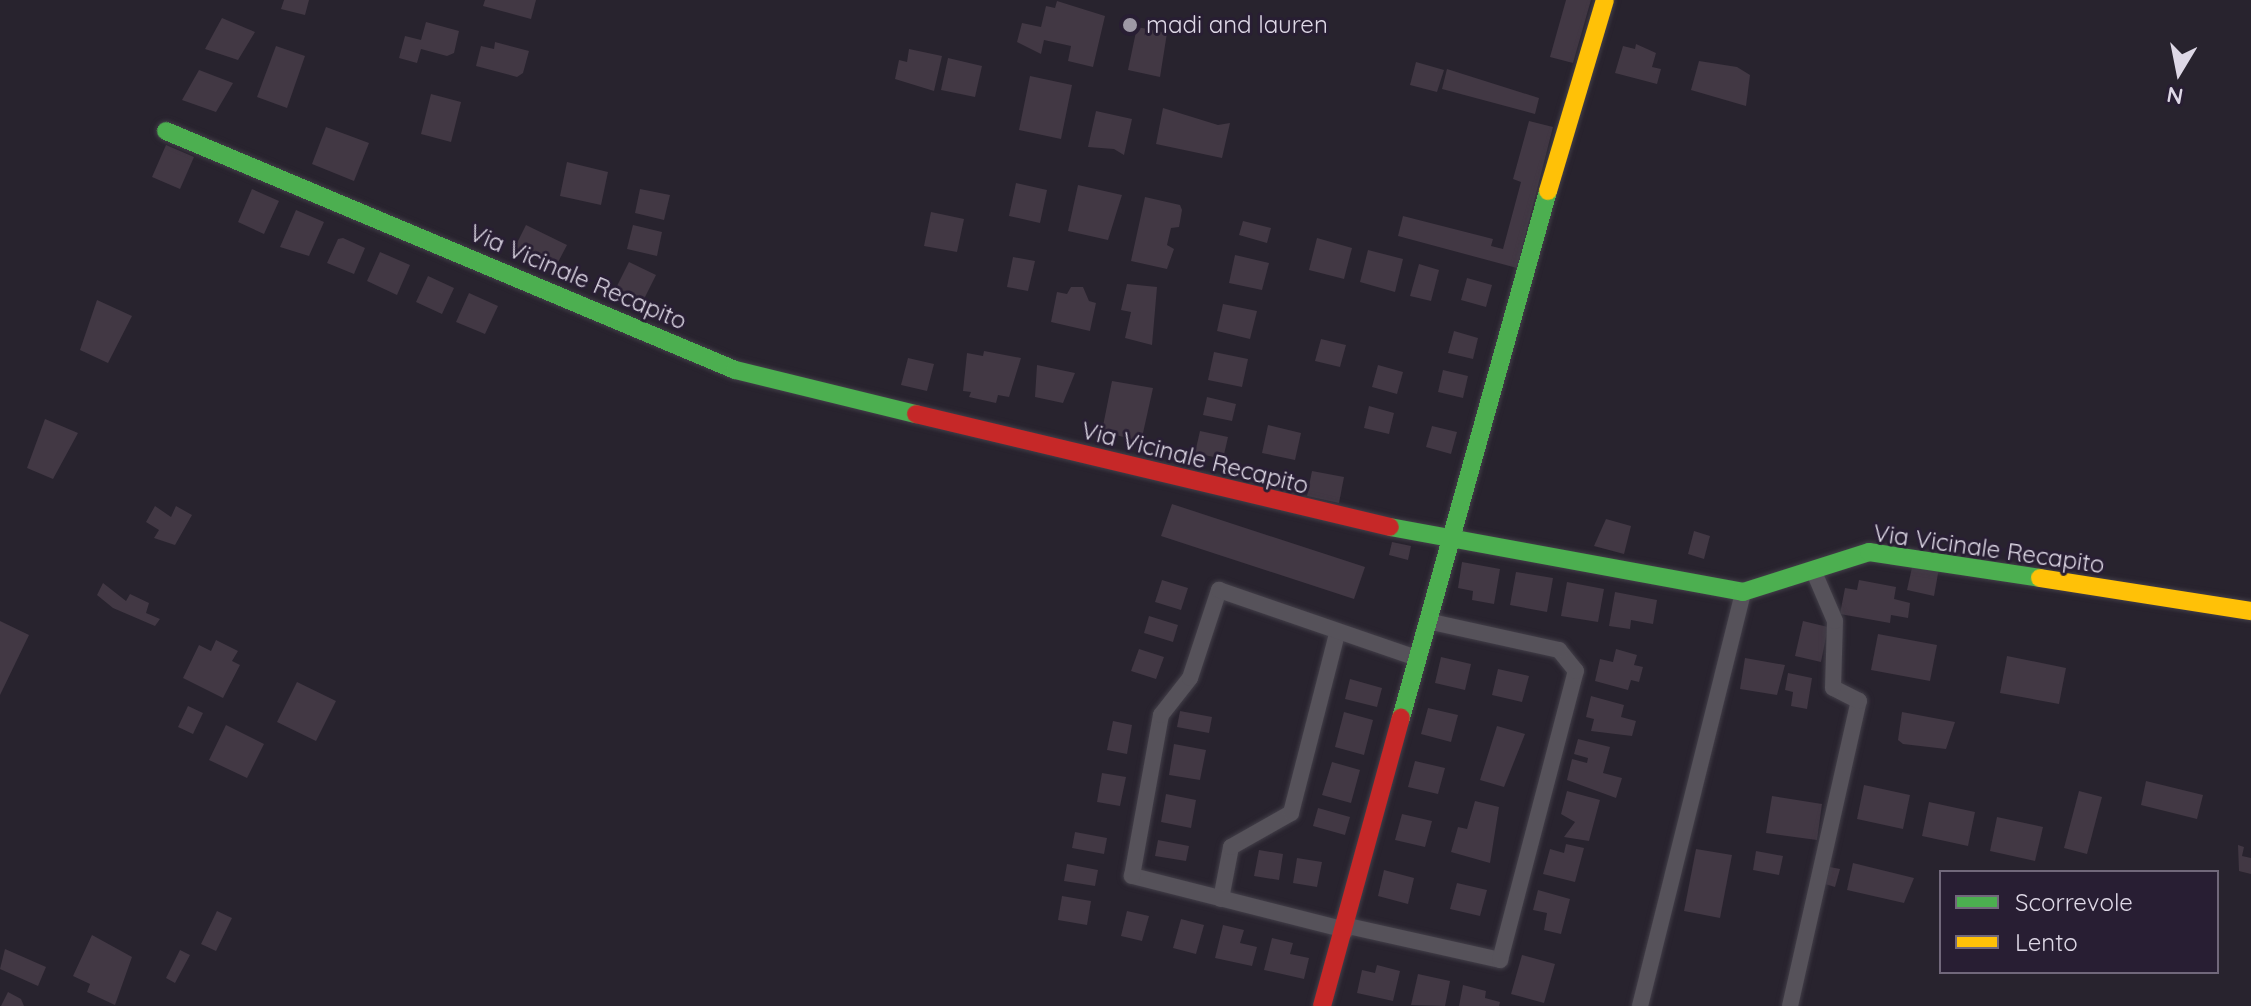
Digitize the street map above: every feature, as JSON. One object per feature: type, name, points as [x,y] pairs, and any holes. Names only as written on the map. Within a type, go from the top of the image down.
[{"type":"street","points":[[1322,1006],[1347,928],[1450,538],[1605,0]]},
{"type":"street","name":"Via Vicinale Recapito","points":[[166,131],[735,370],[1317,513],[1743,592],[1814,572],[1869,552],[2251,611]]},
{"type":"street","points":[[1790,1006],[1859,701],[1833,688],[1835,621],[1814,572]]},
{"type":"street","points":[[1417,658],[1337,634],[1219,590],[1190,678],[1161,715],[1132,876],[1347,928],[1500,960],[1576,671],[1559,650],[1427,621]]},
{"type":"street","points":[[1640,1006],[1743,592]]},
{"type":"street","points":[[1221,899],[1231,847],[1291,813],[1337,634]]},
{"type":"building","points":[[284,0],[309,0],[305,15],[281,9]]},
{"type":"building","points":[[485,0],[536,0],[531,19],[483,6]]},
{"type":"building","points":[[1566,0],[1591,0],[1573,63],[1550,57]]},
{"type":"building","points":[[1057,1],[1105,16],[1093,67],[1068,61],[1071,46],[1044,40],[1041,54],[1017,42],[1022,23],[1041,27],[1046,6],[1055,8]]},
{"type":"building","points":[[222,18],[255,32],[238,60],[205,49]]},
{"type":"building","points":[[426,22],[459,31],[454,53],[447,56],[421,49],[417,63],[399,58],[405,36],[421,40]]},
{"type":"building","points":[[1137,27],[1167,33],[1160,77],[1128,70]]},
{"type":"building","points":[[495,42],[529,51],[523,73],[517,77],[476,66],[481,46],[494,49]]},
{"type":"building","points":[[1636,44],[1656,53],[1652,67],[1661,69],[1657,84],[1615,73],[1623,46],[1635,49]]},
{"type":"building","points":[[276,46],[305,56],[287,108],[257,97]]},
{"type":"building","points":[[909,49],[942,56],[934,91],[895,79],[899,60],[907,62]]},
{"type":"building","points":[[948,58],[982,66],[975,97],[941,90]]},
{"type":"building","points":[[1699,61],[1737,67],[1750,75],[1746,106],[1691,90]]},
{"type":"building","points":[[1416,62],[1444,70],[1437,92],[1410,85]]},
{"type":"building","points":[[1447,69],[1539,98],[1535,114],[1442,89]]},
{"type":"building","points":[[199,70],[233,83],[216,112],[182,100]]},
{"type":"building","points":[[1030,76],[1072,85],[1061,139],[1019,130]]},
{"type":"building","points":[[431,94],[461,102],[451,142],[421,134]]},
{"type":"building","points":[[1163,108],[1218,125],[1230,123],[1222,158],[1156,144]]},
{"type":"building","points":[[1096,111],[1132,119],[1124,155],[1114,149],[1088,147]]},
{"type":"building","points":[[1529,121],[1553,127],[1517,268],[1398,236],[1403,216],[1493,239],[1491,246],[1503,249],[1521,182],[1513,179]]},
{"type":"building","points":[[326,127],[369,143],[354,181],[312,164]]},
{"type":"building","points":[[166,145],[194,157],[180,189],[152,177]]},
{"type":"building","points":[[567,162],[608,172],[601,205],[560,196]]},
{"type":"building","points":[[1016,183],[1047,190],[1040,223],[1009,216]]},
{"type":"building","points":[[1078,185],[1122,195],[1108,240],[1068,231]]},
{"type":"building","points":[[252,189],[279,201],[264,234],[238,222]]},
{"type":"building","points":[[640,189],[670,195],[664,220],[635,213]]},
{"type":"building","points":[[1145,197],[1180,205],[1182,210],[1179,227],[1171,228],[1167,245],[1174,249],[1167,269],[1131,261]]},
{"type":"building","points":[[296,210],[324,222],[309,256],[280,247]]},
{"type":"building","points":[[931,212],[964,219],[957,252],[924,246]]},
{"type":"building","points":[[1243,221],[1271,228],[1267,243],[1239,235]]},
{"type":"building","points":[[526,225],[567,245],[555,268],[514,249]]},
{"type":"building","points":[[633,225],[662,232],[657,256],[627,249]]},
{"type":"building","points":[[343,238],[365,248],[354,274],[327,263],[338,239]]},
{"type":"building","points":[[1317,238],[1352,248],[1344,279],[1309,270]]},
{"type":"building","points":[[1368,250],[1403,259],[1395,292],[1360,282]]},
{"type":"building","points":[[380,252],[410,265],[397,295],[367,281]]},
{"type":"building","points":[[1235,255],[1269,263],[1262,290],[1229,283]]},
{"type":"building","points":[[1013,257],[1035,261],[1028,291],[1007,287]]},
{"type":"building","points":[[629,262],[656,275],[642,303],[615,290]]},
{"type":"building","points":[[1419,264],[1439,270],[1431,301],[1410,296]]},
{"type":"building","points":[[428,276],[454,288],[442,314],[416,302]]},
{"type":"building","points":[[1467,278],[1492,285],[1486,307],[1461,300]]},
{"type":"building","points":[[1127,284],[1157,287],[1152,345],[1125,338],[1131,312],[1121,310]]},
{"type":"building","points":[[1071,287],[1083,287],[1089,301],[1096,303],[1090,331],[1051,322],[1057,292],[1067,294]]},
{"type":"building","points":[[469,293],[498,306],[485,334],[456,322]]},
{"type":"building","points":[[97,300],[132,316],[108,363],[80,350]]},
{"type":"building","points":[[1223,304],[1257,311],[1250,339],[1217,331]]},
{"type":"building","points":[[1454,331],[1478,338],[1473,359],[1448,353]]},
{"type":"building","points":[[1321,339],[1346,345],[1340,367],[1315,361]]},
{"type":"building","points":[[984,351],[1021,358],[1009,397],[998,395],[996,403],[969,397],[971,392],[963,391],[967,353],[983,356]]},
{"type":"building","points":[[1214,352],[1248,359],[1242,387],[1208,380]]},
{"type":"building","points":[[908,358],[934,364],[927,391],[901,385]]},
{"type":"building","points":[[1037,365],[1075,373],[1063,403],[1035,397]]},
{"type":"building","points":[[1378,365],[1403,372],[1397,394],[1372,387]]},
{"type":"building","points":[[1443,370],[1468,376],[1463,398],[1438,392]]},
{"type":"building","points":[[1112,381],[1153,388],[1141,442],[1102,431]]},
{"type":"building","points":[[1207,397],[1236,404],[1232,421],[1203,415]]},
{"type":"building","points":[[1369,406],[1394,413],[1389,434],[1364,428]]},
{"type":"building","points":[[45,419],[78,433],[53,479],[27,468]]},
{"type":"building","points":[[1268,425],[1301,433],[1295,460],[1262,453]]},
{"type":"building","points":[[1432,426],[1457,432],[1451,454],[1426,447]]},
{"type":"building","points":[[1200,431],[1228,437],[1223,459],[1195,453]]},
{"type":"building","points":[[1312,471],[1344,477],[1339,503],[1307,496]]},
{"type":"building","points":[[1172,504],[1365,567],[1354,599],[1161,536]]},
{"type":"building","points":[[155,506],[171,517],[176,506],[192,515],[175,545],[154,538],[159,530],[146,522]]},
{"type":"building","points":[[1606,519],[1631,526],[1624,554],[1594,546]]},
{"type":"building","points":[[1694,531],[1710,536],[1704,559],[1688,554]]},
{"type":"building","points":[[1392,542],[1411,546],[1408,560],[1389,555]]},
{"type":"building","points":[[1462,562],[1500,569],[1494,604],[1472,600],[1473,591],[1458,588]]},
{"type":"building","points":[[1913,563],[1939,568],[1934,596],[1907,590]]},
{"type":"building","points":[[1516,572],[1553,578],[1547,612],[1510,605]]},
{"type":"building","points":[[1162,580],[1188,588],[1181,610],[1155,602]]},
{"type":"building","points":[[1859,580],[1896,587],[1894,599],[1910,603],[1908,618],[1891,615],[1890,623],[1840,614],[1845,588],[1857,590]]},
{"type":"building","points":[[1567,582],[1604,589],[1598,622],[1561,616]]},
{"type":"building","points":[[103,583],[126,601],[130,594],[149,603],[146,613],[160,619],[155,626],[113,608],[97,595]]},
{"type":"building","points":[[1615,592],[1657,600],[1653,624],[1631,620],[1630,629],[1609,626]]},
{"type":"building","points":[[1149,616],[1178,625],[1173,642],[1144,633]]},
{"type":"building","points":[[0,621],[29,635],[0,695]]},
{"type":"building","points":[[1803,621],[1828,627],[1821,662],[1795,656]]},
{"type":"building","points":[[1878,634],[1937,645],[1930,681],[1871,670]]},
{"type":"building","points":[[216,640],[238,651],[232,661],[240,665],[223,698],[183,678],[199,645],[211,651]]},
{"type":"building","points":[[1139,649],[1164,657],[1156,679],[1131,671]]},
{"type":"building","points":[[1616,649],[1637,655],[1634,665],[1643,667],[1639,682],[1631,680],[1628,690],[1595,681],[1600,659],[1613,662]]},
{"type":"building","points":[[2007,656],[2066,668],[2059,704],[2000,693]]},
{"type":"building","points":[[1441,657],[1471,664],[1465,690],[1435,683]]},
{"type":"building","points":[[1745,658],[1785,665],[1777,695],[1740,689]]},
{"type":"building","points":[[1498,669],[1529,676],[1522,702],[1492,695]]},
{"type":"building","points":[[1788,673],[1812,678],[1807,709],[1791,706],[1793,692],[1785,690]]},
{"type":"building","points":[[1350,679],[1382,688],[1377,707],[1345,699]]},
{"type":"building","points":[[297,682],[336,701],[316,741],[277,722]]},
{"type":"building","points":[[1591,696],[1624,705],[1621,717],[1636,721],[1632,736],[1591,731],[1594,719],[1586,717]]},
{"type":"building","points":[[188,706],[203,713],[193,734],[178,727]]},
{"type":"building","points":[[1428,708],[1458,715],[1451,742],[1421,734]]},
{"type":"building","points":[[1180,711],[1212,717],[1209,733],[1177,727]]},
{"type":"building","points":[[1344,712],[1373,720],[1364,755],[1335,747]]},
{"type":"building","points":[[1902,712],[1955,722],[1946,749],[1903,744],[1898,740]]},
{"type":"building","points":[[1113,721],[1132,725],[1127,754],[1107,750]]},
{"type":"building","points":[[226,725],[264,744],[247,778],[209,760]]},
{"type":"building","points":[[1497,726],[1525,734],[1504,787],[1480,780]]},
{"type":"building","points":[[1578,739],[1610,747],[1603,773],[1622,778],[1616,798],[1567,780],[1572,759],[1587,763],[1588,758],[1574,754]]},
{"type":"building","points":[[1174,744],[1206,750],[1200,780],[1169,775]]},
{"type":"building","points":[[1415,761],[1445,768],[1438,794],[1408,787]]},
{"type":"building","points":[[1332,762],[1360,770],[1351,803],[1322,795]]},
{"type":"building","points":[[1102,773],[1126,777],[1120,806],[1097,802]]},
{"type":"building","points":[[2146,781],[2203,795],[2197,819],[2141,805]]},
{"type":"building","points":[[1864,785],[1910,795],[1903,829],[1857,819]]},
{"type":"building","points":[[1567,791],[1600,800],[1589,841],[1564,837],[1575,822],[1561,814]]},
{"type":"building","points":[[2079,791],[2102,797],[2087,854],[2064,848]]},
{"type":"building","points":[[1166,794],[1196,800],[1191,828],[1161,822]]},
{"type":"building","points":[[1772,796],[1822,804],[1817,840],[1766,833]]},
{"type":"building","points":[[1475,801],[1499,807],[1490,863],[1451,852],[1458,827],[1467,829]]},
{"type":"building","points":[[1929,802],[1975,812],[1968,846],[1922,836]]},
{"type":"building","points":[[1318,808],[1350,817],[1345,835],[1313,826]]},
{"type":"building","points":[[1402,814],[1432,821],[1425,847],[1395,840]]},
{"type":"building","points":[[1997,817],[2043,827],[2035,861],[1990,851]]},
{"type":"building","points":[[1075,832],[1107,838],[1104,854],[1072,848]]},
{"type":"building","points":[[1158,840],[1189,846],[1186,861],[1155,856]]},
{"type":"building","points":[[1566,844],[1584,848],[1575,882],[1543,874],[1550,849],[1564,853]]},
{"type":"building","points":[[2238,845],[2244,847],[2242,856],[2251,858],[2251,874],[2239,871]]},
{"type":"building","points":[[1696,849],[1732,855],[1720,918],[1684,911]]},
{"type":"building","points":[[1259,850],[1283,854],[1279,880],[1254,876]]},
{"type":"building","points":[[1756,851],[1783,856],[1779,875],[1753,870]]},
{"type":"building","points":[[1297,858],[1322,862],[1317,887],[1293,883]]},
{"type":"building","points":[[1853,863],[1914,878],[1904,903],[1847,890]]},
{"type":"building","points":[[1067,864],[1098,870],[1095,886],[1064,881]]},
{"type":"building","points":[[1830,867],[1840,869],[1835,887],[1825,884]]},
{"type":"building","points":[[1384,870],[1414,878],[1408,904],[1378,896]]},
{"type":"building","points":[[1457,883],[1487,890],[1480,916],[1450,909]]},
{"type":"building","points":[[1538,890],[1570,899],[1561,934],[1544,930],[1547,913],[1533,910]]},
{"type":"building","points":[[1062,896],[1091,901],[1087,925],[1058,920]]},
{"type":"building","points":[[217,911],[232,918],[216,951],[201,944]]},
{"type":"building","points":[[1127,911],[1149,916],[1142,941],[1121,936]]},
{"type":"building","points":[[1181,919],[1204,925],[1196,954],[1173,948]]},
{"type":"building","points":[[1223,925],[1244,930],[1240,943],[1257,947],[1252,966],[1215,958]]},
{"type":"building","points":[[92,935],[132,957],[115,1005],[87,992],[90,984],[73,976]]},
{"type":"building","points":[[1272,938],[1293,943],[1290,954],[1309,958],[1304,979],[1264,970]]},
{"type":"building","points":[[5,949],[46,967],[38,986],[0,969]]},
{"type":"building","points":[[180,950],[190,955],[175,983],[166,978]]},
{"type":"building","points":[[1522,955],[1555,964],[1544,1003],[1511,994]]},
{"type":"building","points":[[1377,965],[1400,971],[1393,1001],[1357,993],[1362,970],[1375,973]]},
{"type":"building","points":[[1418,974],[1450,981],[1445,1006],[1411,1005]]},
{"type":"building","points":[[1463,985],[1486,991],[1485,998],[1500,1002],[1499,1006],[1459,1006]]},
{"type":"building","points":[[8,992],[21,999],[24,1006],[1,1006]]},
{"type":"traffic: fast","points":[[166,131],[735,370],[916,414]]},
{"type":"traffic: fast","points":[[1401,718],[1548,191]]},
{"type":"traffic: fast","points":[[1390,527],[1743,592],[1869,552],[2040,578]]},
{"type":"traffic: slow","points":[[1548,191],[1605,0]]},
{"type":"traffic: slow","points":[[2040,578],[2251,611]]},
{"type":"traffic: jam","points":[[916,414],[1390,527]]},
{"type":"traffic: jam","points":[[1322,1006],[1401,718]]},
{"type":"place","name":"madi and lauren","points":[[1130,25]]}]
